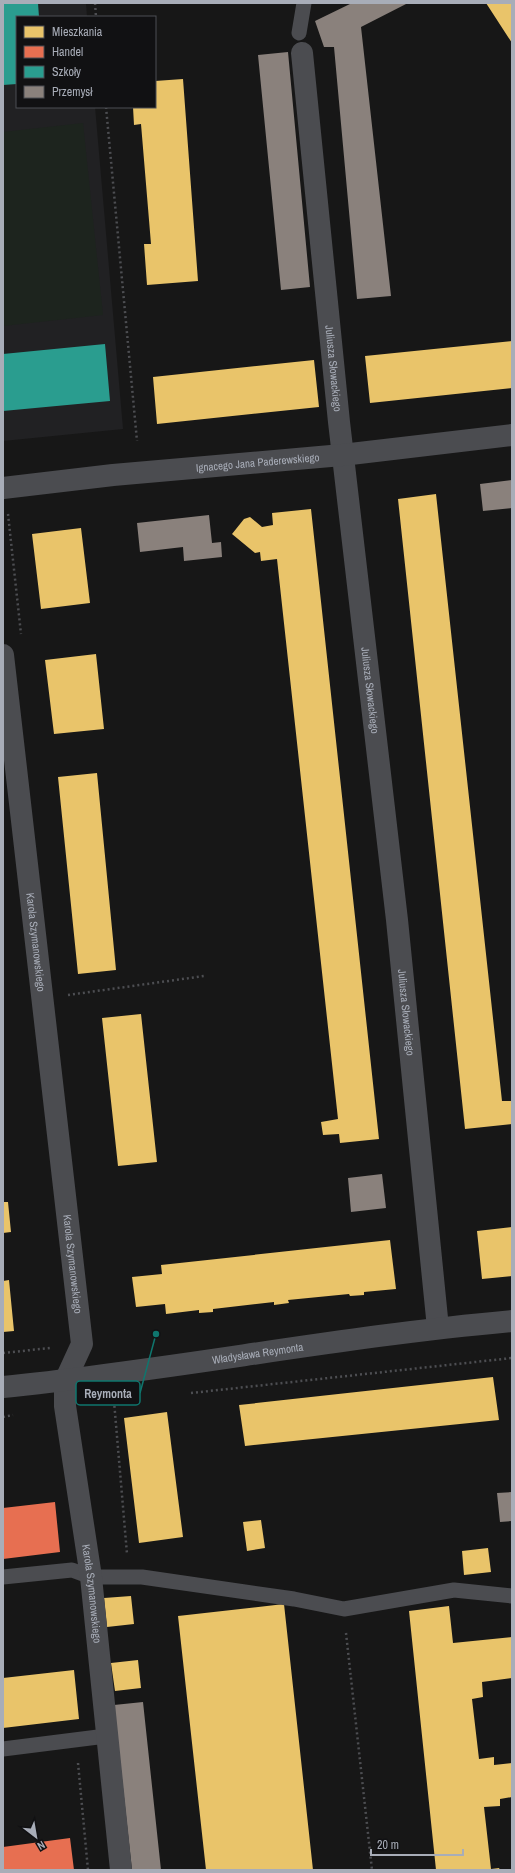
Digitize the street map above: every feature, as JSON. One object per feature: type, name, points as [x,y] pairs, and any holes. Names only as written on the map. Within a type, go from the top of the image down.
[{"type":"street","name":"Juliusza Słowackiego","points":[[300,43],[342,455],[398,920],[438,1328]]},
{"type":"street","name":"Ignacego Jana Paderewskiego","points":[[3,488],[113,475],[342,455],[512,435]]},
{"type":"street","name":"Karola Szymanowskiego","points":[[3,655],[82,1344],[66,1381],[65,1406],[91,1577],[106,1736],[121,1870]]},
{"type":"street","name":"Władysława Reymonta","points":[[3,1387],[66,1381],[438,1328],[512,1322]]},
{"type":"lane","points":[[300,43],[304,3]]},
{"type":"lane","points":[[3,1577],[72,1570],[91,1577],[142,1577],[294,1599],[344,1608],[454,1590],[512,1596]]},
{"type":"lane","points":[[3,1749],[106,1736]]},
{"type":"path","points":[[95,3],[96,16]]},
{"type":"path","points":[[106,108],[137,441]]},
{"type":"path","points":[[66,995],[204,976]]},
{"type":"path","points":[[3,1353],[55,1347]]},
{"type":"path","points":[[185,1393],[512,1358]]},
{"type":"path","points":[[107,1402],[122,1400]]},
{"type":"path","points":[[114,1401],[128,1550],[124,1577]]},
{"type":"path","points":[[344,1608],[372,1870]]},
{"type":"shaded area","points":[[3,3],[86,3],[87,16],[16,16],[16,108],[95,108],[123,429],[3,441]]},
{"type":"shaded area","points":[[83,123],[103,315],[3,326],[3,132]]},
{"type":"building: Mieszkania","points":[[486,3],[512,3],[512,43]]},
{"type":"building: Mieszkania","points":[[183,79],[198,281],[147,285],[144,244],[151,244],[141,124],[134,125],[133,108],[156,108],[156,81]]},
{"type":"building: Mieszkania","points":[[512,341],[512,388],[370,403],[365,356]]},
{"type":"building: Mieszkania","points":[[314,360],[319,407],[157,424],[153,377]]},
{"type":"building: Mieszkania","points":[[436,494],[502,1101],[512,1101],[512,1124],[465,1129],[398,499]]},
{"type":"building: Mieszkania","points":[[311,509],[379,1139],[340,1143],[339,1134],[323,1135],[321,1122],[338,1119],[277,559],[261,561],[260,552],[255,553],[232,534],[244,519],[250,517],[262,527],[273,525],[272,513]]},
{"type":"building: Mieszkania","points":[[81,528],[90,603],[41,609],[32,534]]},
{"type":"building: Mieszkania","points":[[96,654],[104,729],[54,734],[45,660]]},
{"type":"building: Mieszkania","points":[[97,773],[116,970],[78,974],[58,777]]},
{"type":"building: Mieszkania","points":[[141,1014],[157,1162],[118,1166],[102,1018]]},
{"type":"building: Mieszkania","points":[[3,1202],[8,1202],[11,1232],[3,1233]]},
{"type":"building: Mieszkania","points":[[512,1227],[512,1276],[482,1279],[477,1231]]},
{"type":"building: Mieszkania","points":[[390,1240],[396,1289],[364,1292],[364,1295],[350,1296],[349,1294],[288,1300],[289,1303],[274,1305],[274,1302],[213,1309],[213,1312],[199,1313],[199,1310],[166,1314],[165,1304],[136,1307],[132,1277],[162,1274],[161,1265]]},
{"type":"building: Mieszkania","points":[[9,1280],[14,1331],[3,1332],[3,1281]]},
{"type":"building: Mieszkania","points":[[493,1377],[499,1420],[245,1446],[239,1405]]},
{"type":"building: Mieszkania","points":[[167,1412],[183,1537],[139,1543],[124,1418]]},
{"type":"building: Mieszkania","points":[[261,1520],[265,1548],[247,1551],[243,1522]]},
{"type":"building: Mieszkania","points":[[488,1548],[491,1572],[464,1575],[462,1551]]},
{"type":"building: Mieszkania","points":[[131,1596],[134,1624],[107,1627],[104,1598]]},
{"type":"building: Mieszkania","points":[[284,1604],[313,1870],[206,1870],[178,1616]]},
{"type":"building: Mieszkania","points":[[449,1606],[453,1643],[512,1637],[512,1678],[482,1682],[483,1697],[472,1699],[479,1759],[494,1757],[494,1765],[512,1763],[512,1797],[500,1799],[500,1806],[484,1807],[491,1869],[499,1868],[500,1870],[436,1870],[409,1611]]},
{"type":"building: Mieszkania","points":[[138,1660],[141,1688],[115,1691],[111,1663]]},
{"type":"building: Mieszkania","points":[[74,1670],[79,1719],[3,1728],[3,1678]]},
{"type":"building: Handel","points":[[55,1502],[60,1552],[3,1559],[3,1508]]},
{"type":"building: Handel","points":[[70,1838],[74,1870],[3,1870],[3,1847]]},
{"type":"building: Szkoły","points":[[3,3],[38,3],[39,16],[16,16],[16,84],[3,85]]},
{"type":"building: Szkoły","points":[[105,344],[110,401],[3,411],[3,354]]},
{"type":"building: Przemysł","points":[[352,3],[408,3],[361,27],[391,296],[357,299],[334,47],[324,47],[315,21]]},
{"type":"building: Przemysł","points":[[288,52],[310,287],[281,290],[258,55]]},
{"type":"building: Przemysł","points":[[512,480],[512,508],[483,511],[480,484]]},
{"type":"building: Przemysł","points":[[209,515],[212,543],[221,542],[222,557],[184,561],[183,547],[140,552],[137,523]]},
{"type":"building: Przemysł","points":[[382,1174],[386,1208],[351,1212],[348,1178]]},
{"type":"building: Przemysł","points":[[512,1492],[512,1521],[500,1522],[497,1493]]},
{"type":"building: Przemysł","points":[[143,1702],[161,1870],[132,1870],[114,1705]]},
{"type":"place","name":"Reymonta","points":[[156,1334]]}]
